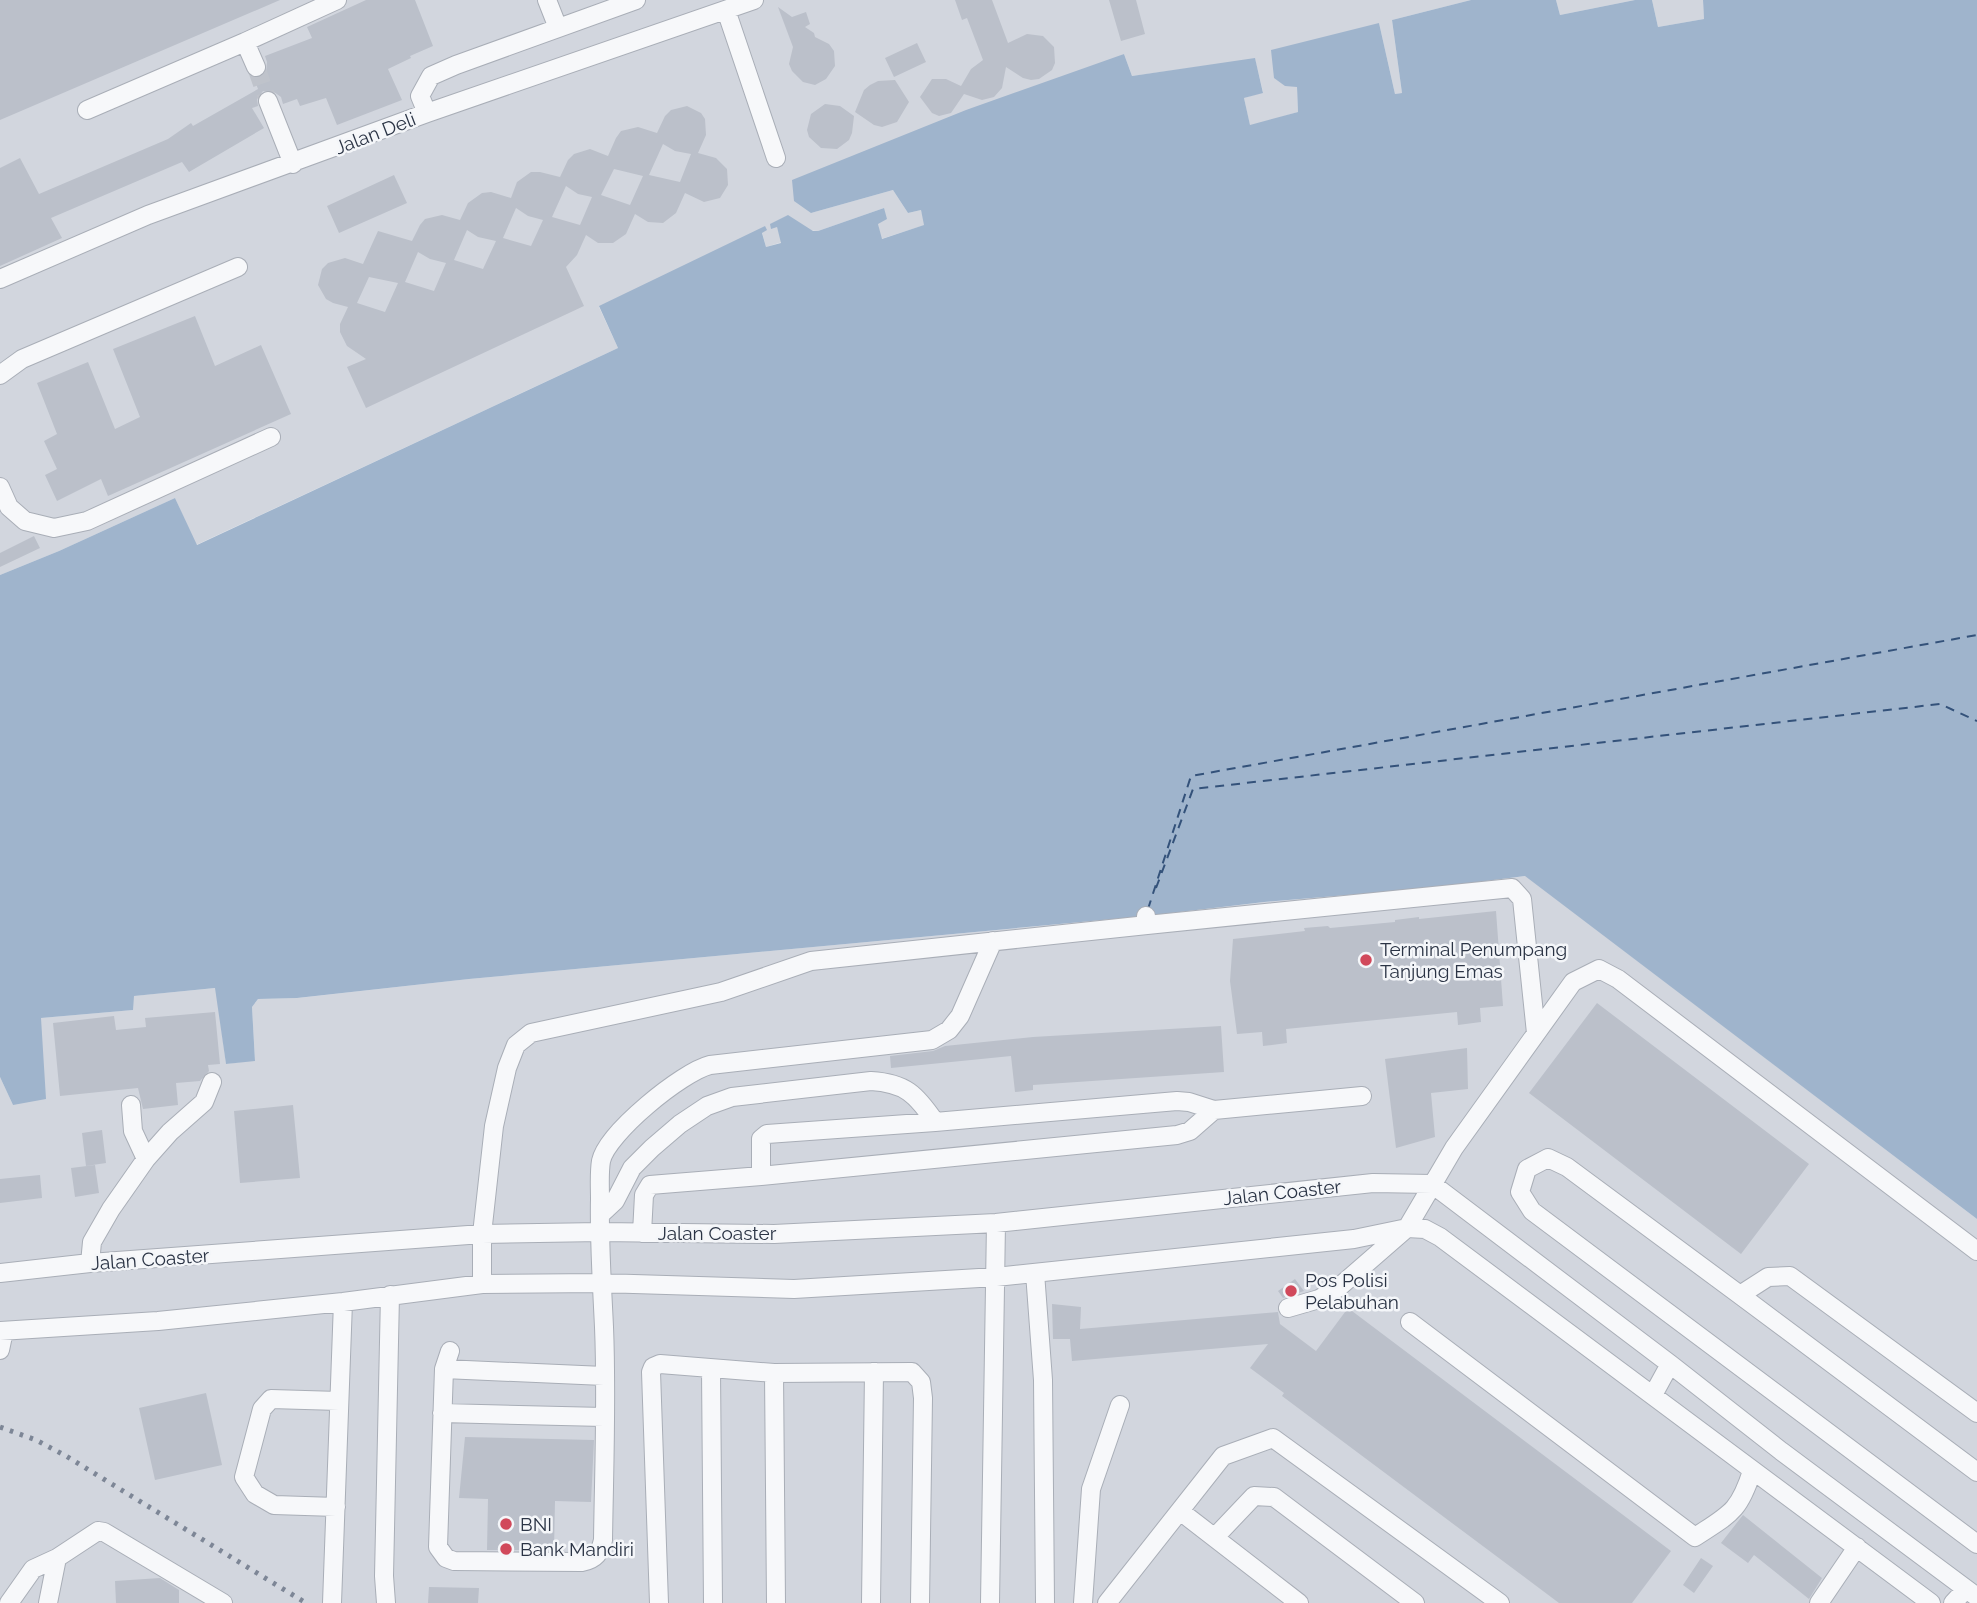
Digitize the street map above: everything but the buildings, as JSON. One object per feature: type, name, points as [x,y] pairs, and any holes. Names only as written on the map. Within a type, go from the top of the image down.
[{"type":"lane","points":[[87,110],[337,0]]},
{"type":"lane","points":[[547,0],[558,28]]},
{"type":"lane","points":[[427,113],[420,96],[431,76],[634,0]]},
{"type":"lane","name":"Jalan Deli","points":[[0,279],[148,215],[427,113],[754,0]]},
{"type":"lane","points":[[726,10],[776,158]]},
{"type":"lane","points":[[245,42],[256,67]]},
{"type":"lane","points":[[268,101],[293,164]]},
{"type":"lane","points":[[0,375],[22,359],[239,267]]},
{"type":"lane","points":[[0,487],[9,507],[25,521],[54,528],[87,521],[271,437]]},
{"type":"lane","points":[[482,1284],[482,1234],[494,1126],[507,1068],[516,1045],[531,1033],[722,992],[811,961],[993,941],[1146,920],[1512,888],[1522,899],[1536,1033]]},
{"type":"lane","points":[[450,1351],[444,1369],[438,1547],[446,1558],[453,1561],[582,1562],[597,1555],[603,1540],[604,1376],[600,1224],[601,1162],[607,1146],[617,1133],[697,1068],[932,1040],[949,1030],[960,1016],[993,941]]},
{"type":"lane","points":[[1287,1308],[1319,1299],[1338,1288],[1407,1228],[1454,1148],[1573,982],[1599,969],[1618,979],[1977,1251]]},
{"type":"lane","points":[[600,1224],[632,1168],[652,1148],[706,1106],[732,1097],[871,1081],[891,1082],[916,1096],[935,1122]]},
{"type":"lane","points":[[89,1263],[92,1242],[111,1209],[146,1159],[170,1132],[204,1102],[212,1082]]},
{"type":"lane","points":[[761,1176],[761,1139],[767,1134],[1177,1101],[1214,1110],[1362,1096]]},
{"type":"lane","points":[[131,1105],[133,1131],[146,1159]]},
{"type":"lane","points":[[642,1233],[644,1195],[650,1185],[1177,1135],[1190,1131],[1214,1110]]},
{"type":"lane","points":[[1977,1472],[1567,1167],[1548,1158],[1527,1169],[1520,1192],[1532,1211],[1977,1544]]},
{"type":"lane","name":"Jalan Coaster","points":[[0,1273],[89,1263],[600,1224],[642,1233],[774,1234],[996,1223],[1373,1183],[1432,1184]]},
{"type":"lane","points":[[1432,1184],[1780,1451],[1971,1593],[1953,1603]]},
{"type":"lane","points":[[990,1603],[996,1223]]},
{"type":"lane","points":[[0,1350],[2,1331],[158,1321],[482,1284],[601,1283],[794,1289],[996,1277],[1354,1238],[1407,1228],[1425,1229],[1440,1237],[1931,1603]]},
{"type":"lane","points":[[1035,1273],[1043,1380],[1045,1603]]},
{"type":"lane","points":[[1740,1295],[1768,1277],[1790,1276],[1977,1413]]},
{"type":"lane","points":[[386,1603],[384,1576],[390,1295]]},
{"type":"lane","points":[[332,1603],[343,1301]]},
{"type":"lane","points":[[1410,1322],[1695,1537],[1732,1513],[1746,1490],[1752,1471]]},
{"type":"lane","points":[[659,1603],[651,1372],[653,1367],[660,1364],[774,1373],[912,1372],[920,1382],[922,1390],[920,1603]]},
{"type":"lane","points":[[1653,1395],[1670,1364]]},
{"type":"lane","points":[[444,1369],[604,1376]]},
{"type":"lane","points":[[711,1370],[713,1603]]},
{"type":"lane","points":[[871,1603],[874,1372]]},
{"type":"lane","points":[[774,1373],[776,1603]]},
{"type":"lane","points":[[335,1507],[274,1505],[256,1494],[244,1477],[262,1409],[271,1399],[286,1397],[340,1401]]},
{"type":"lane","points":[[1083,1603],[1091,1489],[1120,1405]]},
{"type":"lane","points":[[442,1413],[604,1417]]},
{"type":"lane","points":[[1107,1603],[1223,1456],[1273,1438],[1500,1603]]},
{"type":"lane","points":[[1215,1537],[1254,1496],[1274,1497],[1404,1600]]},
{"type":"lane","points":[[1181,1511],[1299,1603]]},
{"type":"lane","points":[[9,1603],[33,1570],[57,1558],[92,1533],[104,1532],[223,1603]]},
{"type":"lane","points":[[1819,1603],[1857,1547]]},
{"type":"lane","points":[[48,1603],[57,1558]]},
{"type":"shaded area","points":[[0,0],[1471,0],[1392,20],[1402,93],[1395,94],[1379,23],[1297,87],[1298,112],[1250,126],[1244,98],[1263,92],[1255,59],[1132,76],[1124,54],[811,213],[893,190],[908,213],[921,210],[925,225],[881,239],[878,224],[884,208],[818,231],[777,227],[782,242],[766,247],[762,232],[599,307],[618,348],[196,545],[175,498],[0,575]]},
{"type":"shaded area","points":[[1556,0],[1635,0],[1560,15]]},
{"type":"shaded area","points":[[1652,0],[1703,0],[1704,19],[1658,27]]},
{"type":"shaded area","points":[[1526,876],[1977,1219],[1977,1603],[0,1603],[0,1077],[13,1105],[41,1018],[133,1010],[133,996],[216,988],[226,1064],[255,1060],[252,1007],[258,999],[298,998],[469,979],[1146,916]]},
{"type":"water","points":[[1471,0],[1556,0],[1560,15],[1635,0],[1652,0],[1658,27],[1704,19],[1703,0],[1977,0],[1977,1219],[1525,876],[1146,916],[469,979],[297,998],[258,999],[252,1007],[255,1061],[226,1064],[215,988],[134,996],[133,1010],[41,1018],[46,1099],[13,1105],[0,1077],[0,575],[175,498],[197,545],[618,348],[599,306],[765,226],[767,230],[762,233],[766,247],[781,243],[777,227],[771,229],[770,224],[788,215],[813,231],[818,231],[884,208],[887,219],[878,224],[882,239],[924,225],[921,210],[908,213],[893,190],[811,213],[794,201],[792,180],[966,110],[1124,54],[1132,76],[1255,58],[1263,93],[1244,98],[1250,125],[1298,112],[1297,87],[1285,86],[1274,78],[1271,50],[1379,23],[1395,94],[1402,93],[1392,20]]},
{"type":"ferry route","points":[[1148,909],[1191,776],[1977,635]]},
{"type":"ferry route","points":[[1156,888],[1193,789],[1940,704],[1977,721]]},
{"type":"tunnel","points":[[256,67],[268,101]]},
{"type":"railway","points":[[0,1427],[36,1440],[66,1456],[306,1603]]},
{"type":"place","name":"Terminal Penumpang Tanjung Emas","points":[[1366,960]]},
{"type":"place","name":"Pos Polisi Pelabuhan","points":[[1291,1291]]},
{"type":"place","name":"BNI","points":[[506,1524]]},
{"type":"place","name":"Bank Mandiri","points":[[506,1549]]}]
